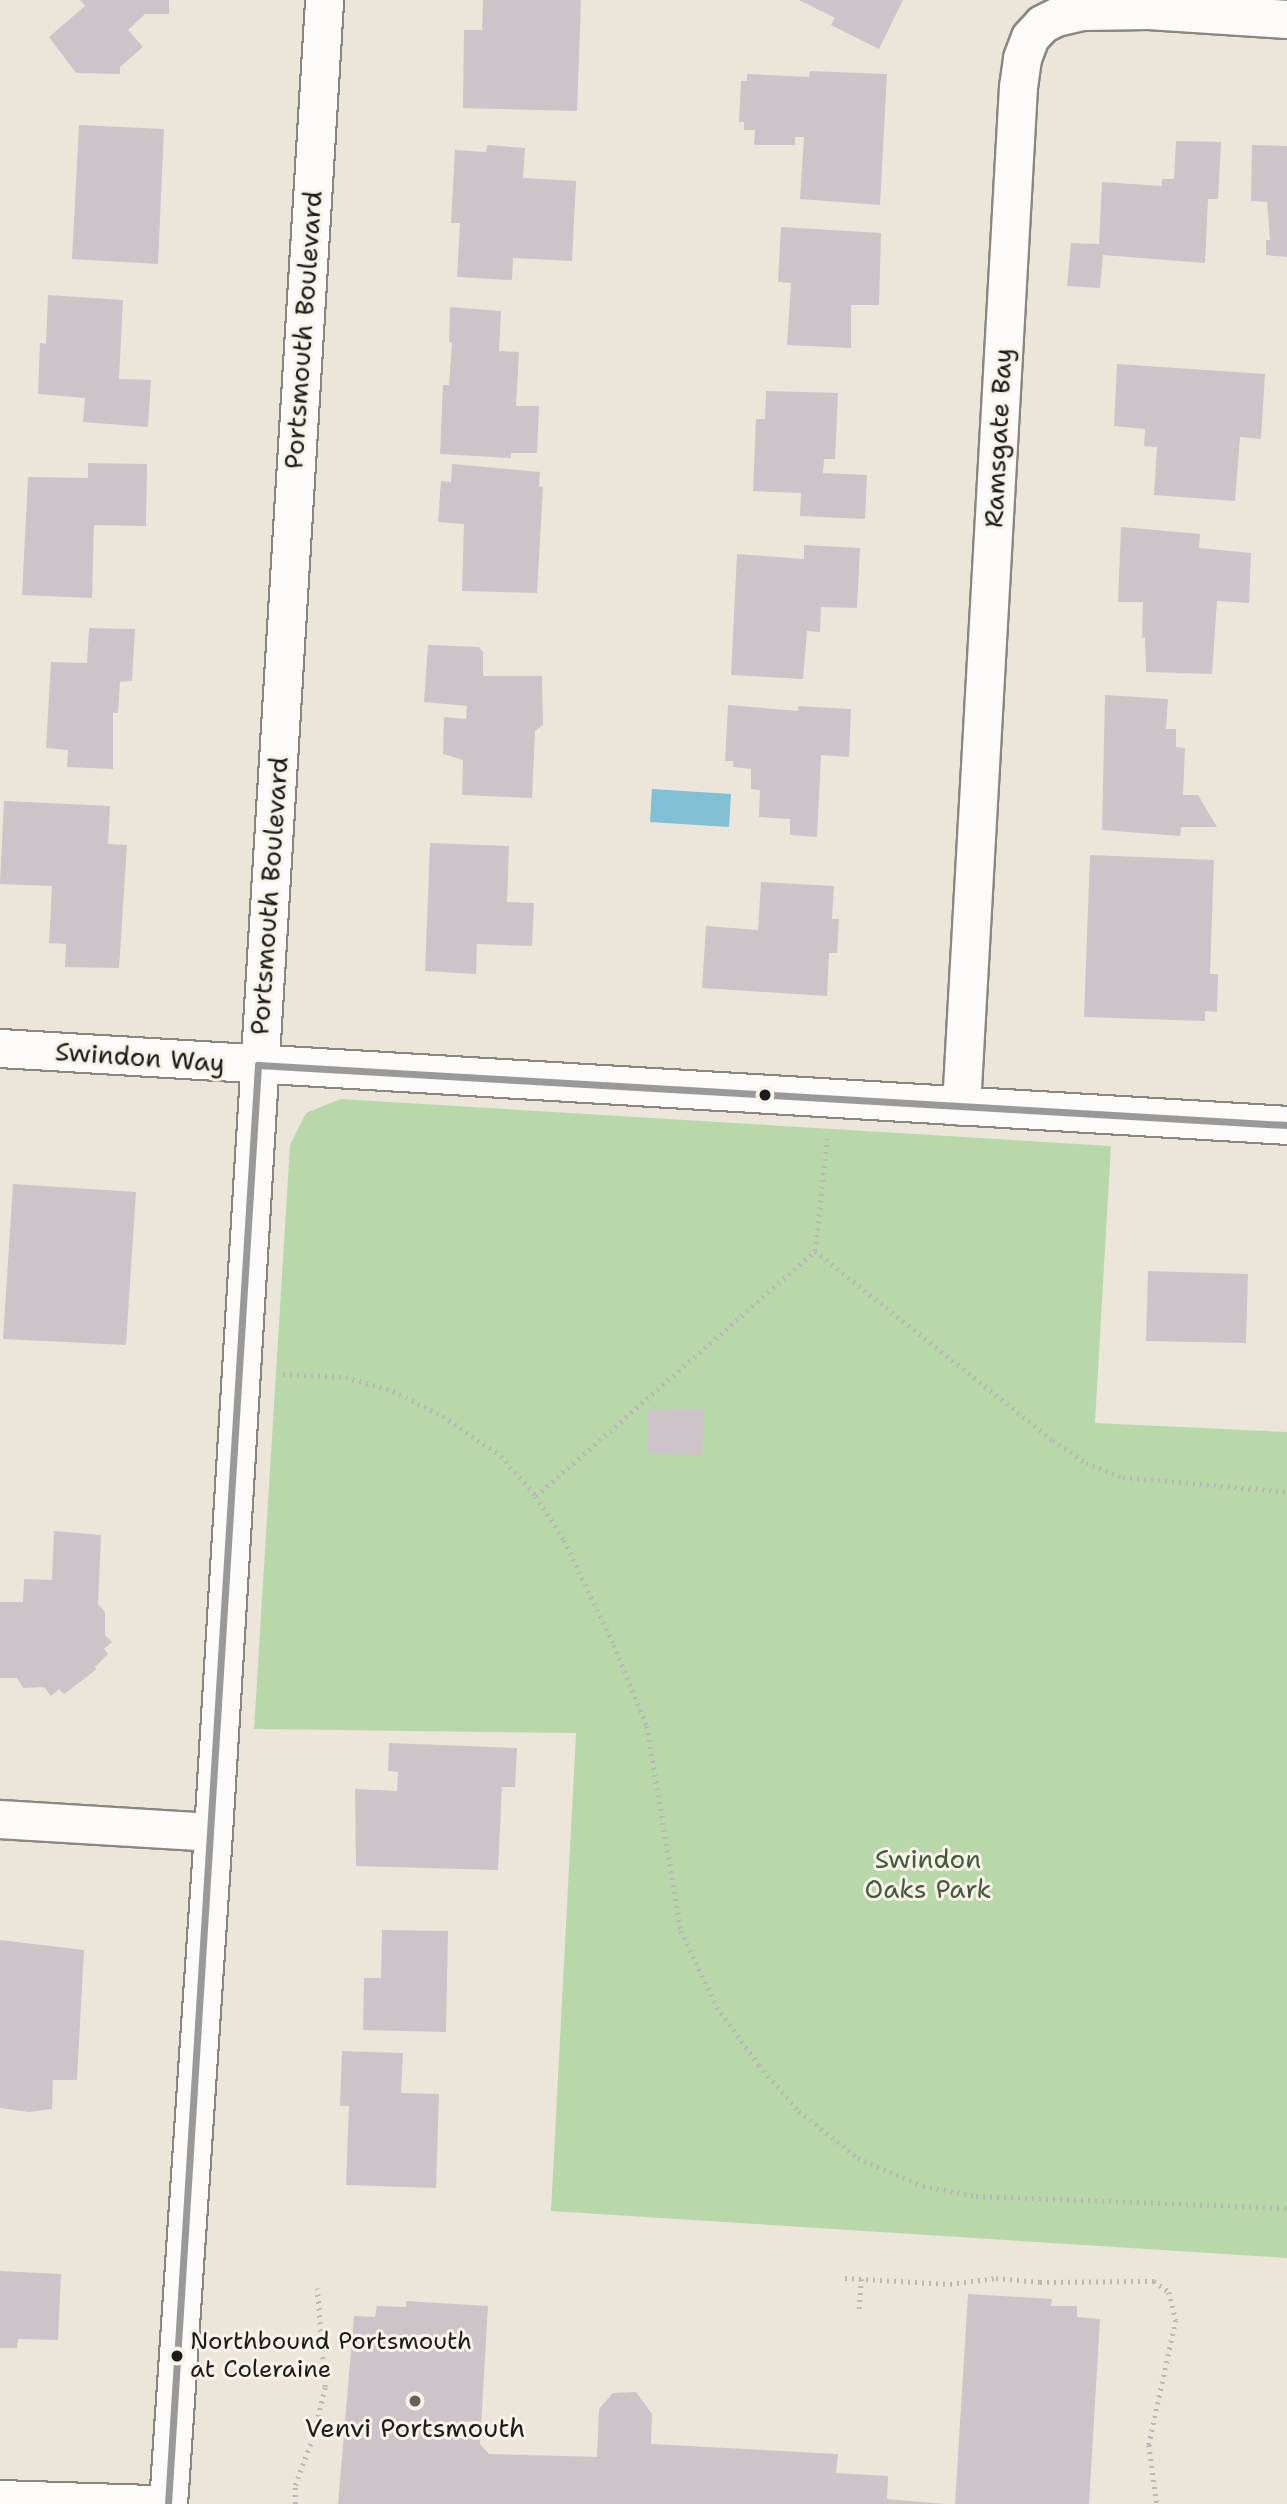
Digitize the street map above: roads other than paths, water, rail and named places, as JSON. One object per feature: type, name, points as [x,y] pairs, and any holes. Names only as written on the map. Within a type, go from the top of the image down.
[{"type":"street","name":"Portsmouth Boulevard","points":[[168,2504],[212,1832],[324,0]]},
{"type":"street","name":"Ramsgate Bay","points":[[961,1106],[1018,87],[1022,58],[1030,37],[1042,23],[1083,11],[1148,10],[1287,19]]},
{"type":"street","name":"Swindon Way","points":[[0,1048],[1287,1125]]},
{"type":"street","points":[[0,1818],[212,1832]]},
{"type":"street","points":[[0,2499],[148,2504]]},
{"type":"water","points":[[652,789],[731,794],[729,827],[650,822]]},
{"type":"place","name":"Northbound Portsmouth at Coleraine","points":[[177,2356]]},
{"type":"place","name":"Venvi Portsmouth","points":[[415,2401]]},
{"type":"park label","name":"Swindon Oaks Park","points":[[928,1874]]}]
